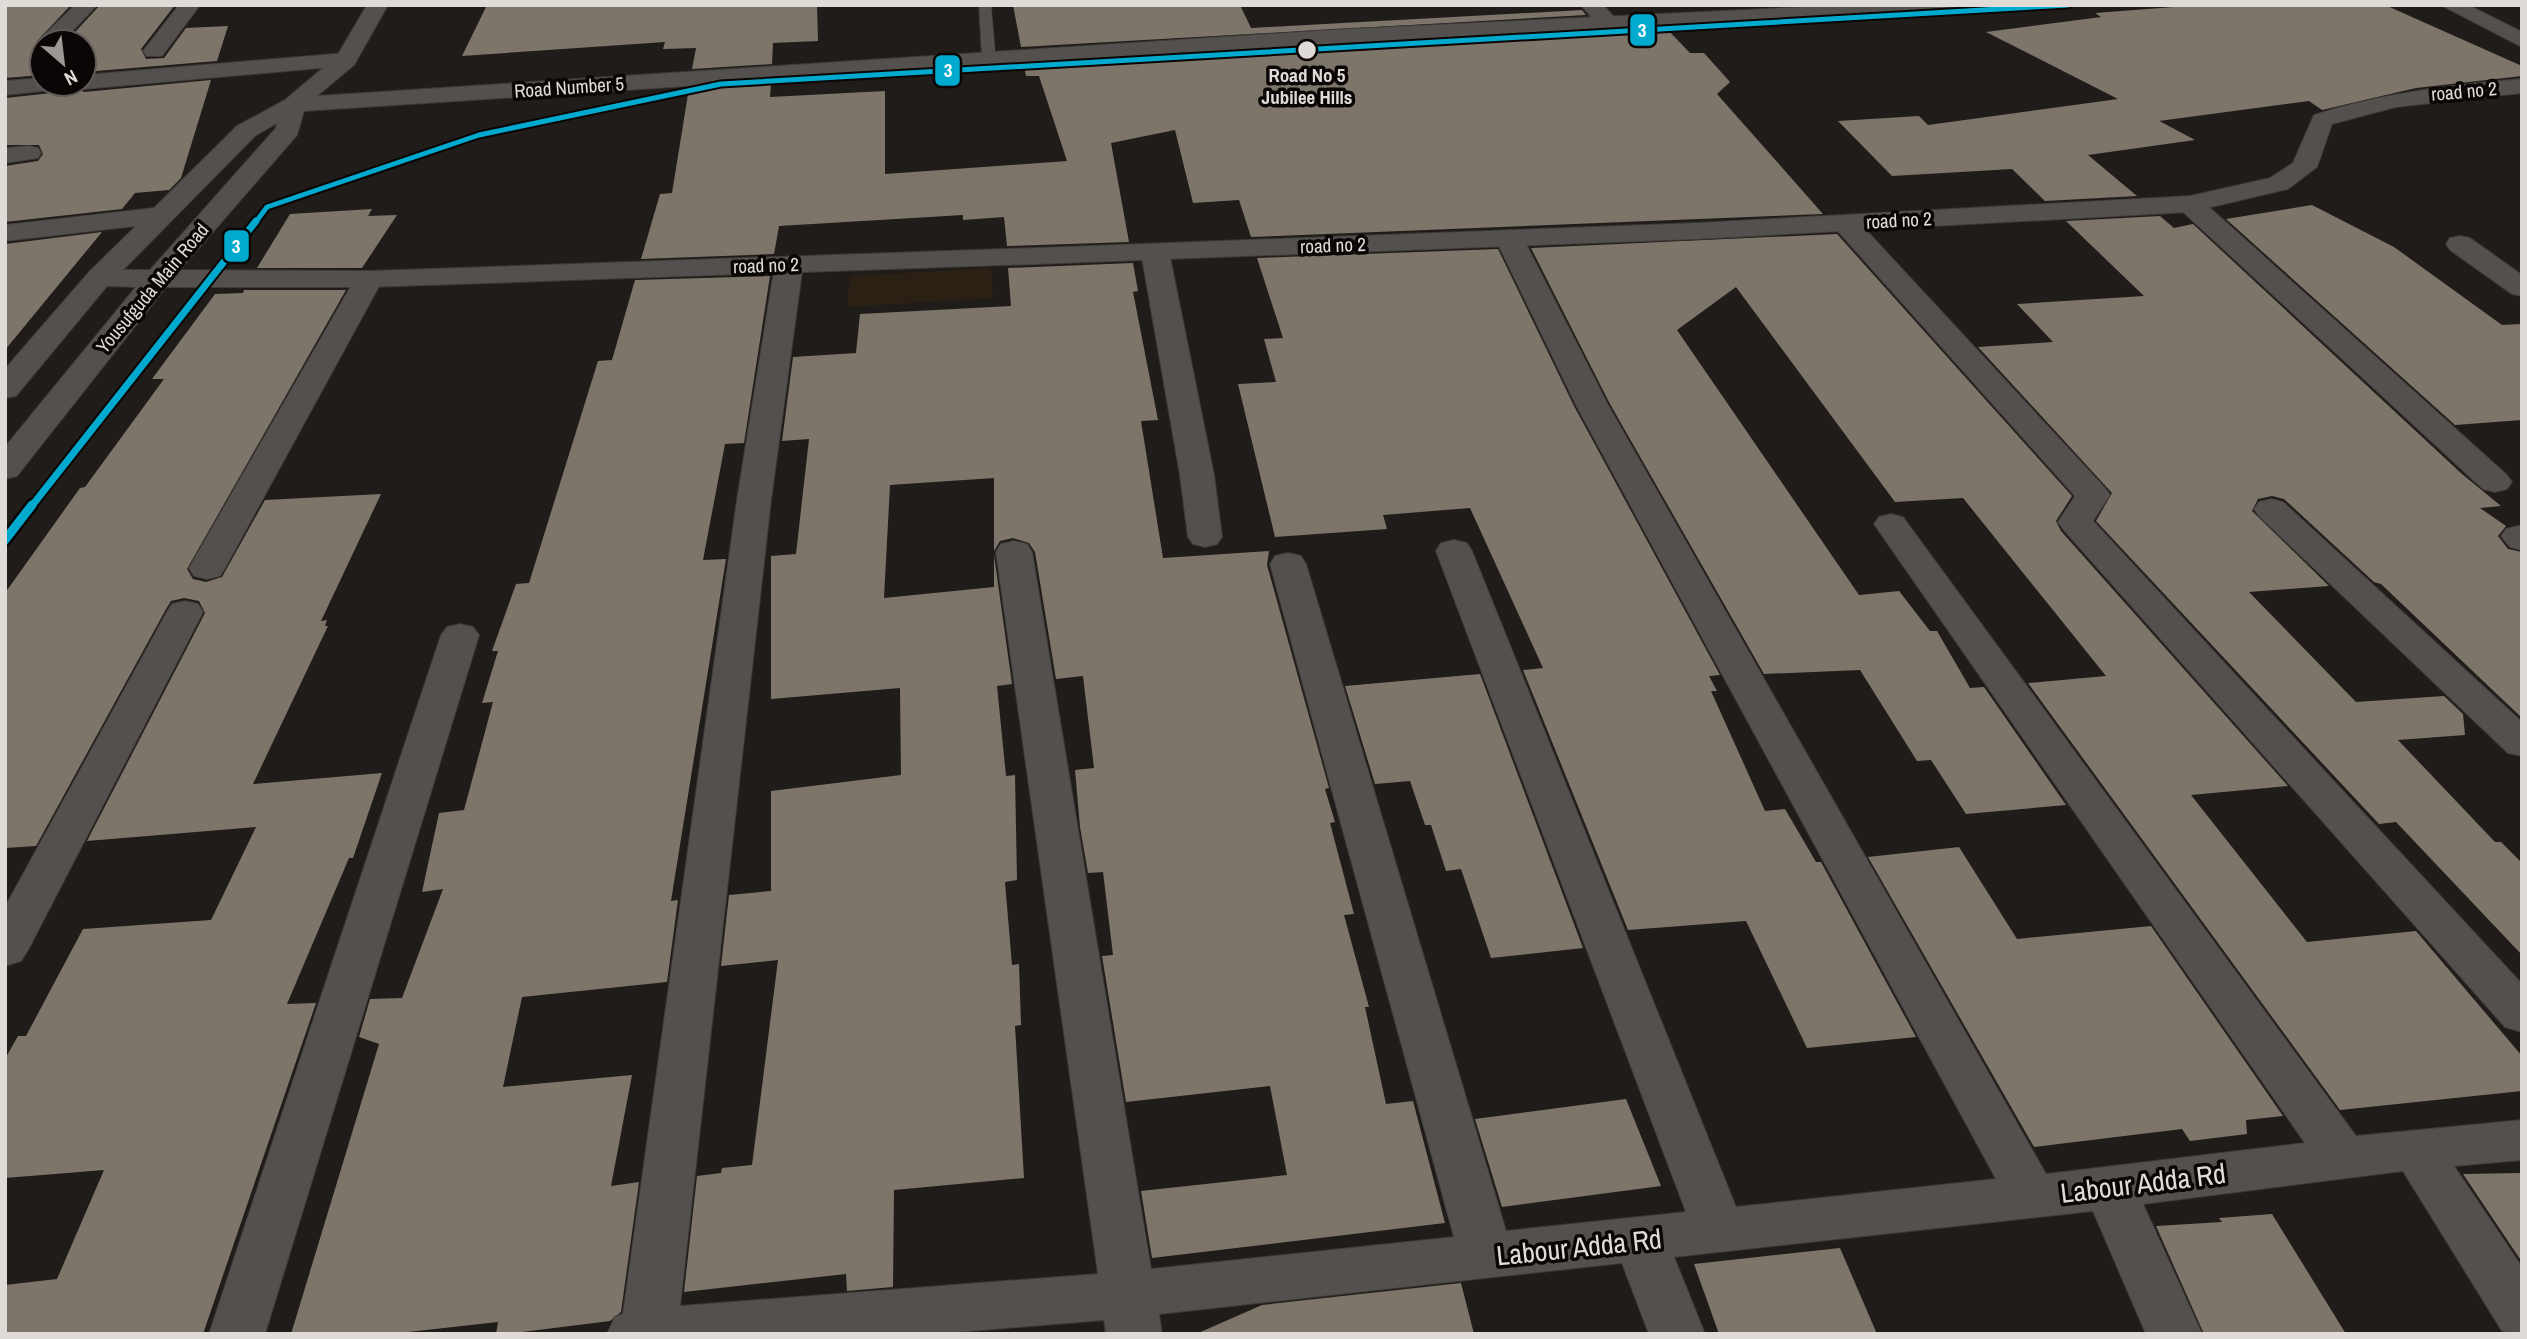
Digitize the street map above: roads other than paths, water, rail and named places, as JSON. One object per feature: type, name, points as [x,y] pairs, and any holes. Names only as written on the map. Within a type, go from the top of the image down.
[{"type":"street","points":[[64,28],[87,5]]},
{"type":"street","points":[[154,51],[190,5]]},
{"type":"street","points":[[5,389],[99,278],[246,131],[293,105],[346,60],[378,5]]},
{"type":"street","points":[[1591,5],[1611,26]]},
{"type":"street","name":"Road Number 5","points":[[293,105],[1330,37],[1611,26],[1978,5]]},
{"type":"street","points":[[2451,5],[2522,41]]},
{"type":"street","points":[[98,81],[346,60]]},
{"type":"street","points":[[5,88],[28,86]]},
{"type":"street","name":"road no 2","points":[[99,278],[369,279],[1155,252],[1845,223],[2190,204],[2279,184],[2304,167],[2322,120],[2362,105],[2428,94],[2522,86]]},
{"type":"street","name":"Yousufguda Main Road","points":[[5,469],[159,277],[288,130],[293,105]]},
{"type":"street","points":[[2190,204],[2495,482]]},
{"type":"street","points":[[5,233],[162,215]]},
{"type":"street","points":[[1845,223],[2093,495],[2076,522],[2522,1015]]},
{"type":"street","points":[[1509,238],[1592,405],[2032,1196]]},
{"type":"street","points":[[5,252],[138,239]]},
{"type":"street","points":[[2460,244],[2522,288]]},
{"type":"street","points":[[1155,252],[1197,475],[1205,537]]},
{"type":"street","points":[[642,1333],[754,500],[789,264]]},
{"type":"street","points":[[207,568],[369,279]]},
{"type":"street","points":[[2271,509],[2522,744]]},
{"type":"street","points":[[1891,524],[2344,1158]]},
{"type":"street","points":[[1454,551],[1720,1230]]},
{"type":"street","points":[[1014,552],[1130,1314]]},
{"type":"street","points":[[1288,564],[1487,1257]]},
{"type":"street","points":[[5,950],[185,612]]},
{"type":"street","points":[[237,1334],[460,635]]},
{"type":"street","name":"Labour Adda Rd","points":[[642,1333],[1130,1314],[1487,1257],[2109,1188],[2416,1149],[2522,1140]]},
{"type":"street","points":[[2416,1149],[2522,1314]]},
{"type":"street","points":[[2109,1188],[2174,1334]]},
{"type":"street","points":[[1641,1241],[1677,1334]]},
{"type":"lane","points":[[985,5],[989,61]]},
{"type":"place","name":"Road No 5 Jubilee Hills","points":[[1307,50]]}]
